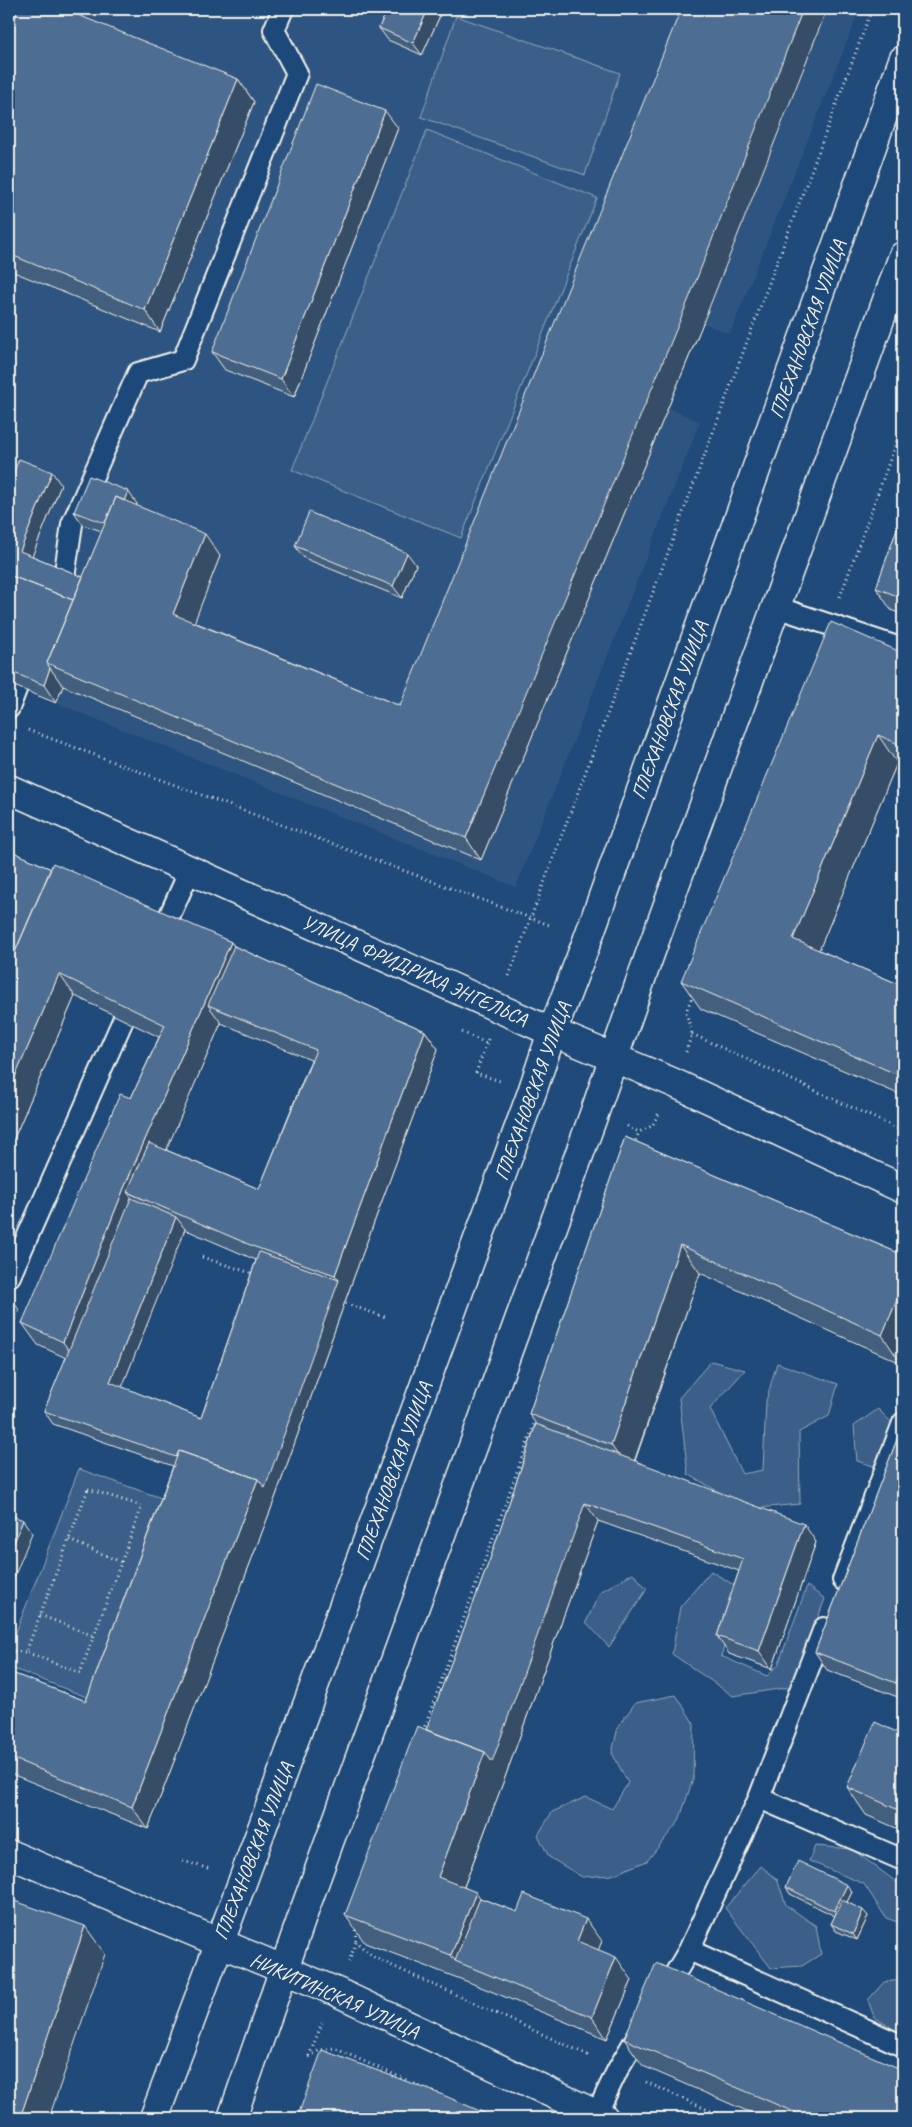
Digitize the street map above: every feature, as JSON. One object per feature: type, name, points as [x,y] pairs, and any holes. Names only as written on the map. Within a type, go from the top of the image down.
[{"type":"main road","name":"ПЛЕХАНОВСКАЯ УЛИЦА","points":[[154,2118],[529,1101],[552,1032],[587,941],[903,60]]},
{"type":"main road","points":[[232,2118],[314,1884],[903,256]]},
{"type":"main road","name":"УЛИЦА ФРИДРИХА ЭНГЕЛЬСА","points":[[9,789],[552,1032],[672,1082],[903,1189]]},
{"type":"main road","name":"НИКИТИНСКАЯ УЛИЦА","points":[[9,1854],[218,1944],[337,1992],[600,2116]]},
{"type":"lane","points":[[64,578],[72,524],[138,372],[182,360],[297,73],[274,30],[283,9]]},
{"type":"lane","points":[[776,607],[903,649]]},
{"type":"lane","points":[[9,708],[17,687]]},
{"type":"lane","points":[[164,928],[190,870]]},
{"type":"lane","points":[[10,1276],[123,1020]]},
{"type":"lane","points":[[600,2116],[618,2069],[689,1950],[759,1798],[903,1423]]},
{"type":"lane","points":[[759,1798],[903,1860]]},
{"type":"lane","points":[[689,1950],[903,2046]]},
{"type":"path","points":[[516,957],[872,9]]},
{"type":"path","points":[[830,624],[903,424]]},
{"type":"path","points":[[27,730],[552,926]]},
{"type":"path","points":[[686,1052],[692,1034],[686,1012],[696,986]]},
{"type":"path","points":[[692,1034],[903,1131]]},
{"type":"path","points":[[486,1043],[476,1073],[506,1082]]},
{"type":"path","points":[[633,1150],[639,1132],[652,1126],[657,1118]]},
{"type":"path","points":[[627,1126],[639,1132]]},
{"type":"path","points":[[202,1256],[257,1275]]},
{"type":"path","points":[[340,1302],[385,1317]]},
{"type":"path","points":[[422,1732],[538,1413]]},
{"type":"path","points":[[9,1651],[26,1652],[80,1673],[142,1506],[88,1489],[26,1652]]},
{"type":"path","points":[[68,1540],[122,1562]]},
{"type":"path","points":[[40,1615],[94,1636]]},
{"type":"path","points":[[183,1861],[210,1868]]},
{"type":"path","points":[[351,1956],[356,1942],[355,1920]]},
{"type":"path","points":[[356,1942],[374,1958],[726,2118]]},
{"type":"path","points":[[323,2022],[308,2057],[320,2050],[334,2048],[440,2095]]},
{"type":"shaded area","points":[[9,9],[860,9],[730,334],[703,323],[669,408],[700,422],[516,887],[56,703],[63,685],[9,614]]},
{"type":"shaded area","points":[[456,16],[620,73],[585,175],[421,117]]},
{"type":"shaded area","points":[[427,130],[597,198],[461,538],[292,470]]},
{"type":"shaded area","points":[[711,1361],[745,1370],[710,1409],[742,1474],[763,1470],[766,1401],[777,1363],[838,1384],[829,1416],[799,1432],[800,1504],[748,1509],[688,1474],[679,1398]]},
{"type":"shaded area","points":[[878,1409],[894,1425],[888,1447],[873,1466],[857,1461],[854,1426]]},
{"type":"shaded area","points":[[79,1469],[164,1499],[89,1698],[9,1667],[9,1650]]},
{"type":"shaded area","points":[[711,1571],[742,1590],[721,1656],[767,1676],[778,1665],[807,1586],[825,1599],[791,1687],[733,1696],[672,1654],[680,1607]]},
{"type":"shaded area","points":[[633,1573],[647,1589],[609,1647],[586,1622],[600,1592]]},
{"type":"shaded area","points":[[676,1695],[694,1724],[693,1779],[679,1821],[647,1861],[612,1875],[582,1877],[549,1857],[538,1835],[552,1812],[586,1797],[612,1809],[628,1783],[612,1753],[618,1727],[635,1703]]},
{"type":"shaded area","points":[[815,1846],[852,1849],[903,1887],[903,1924],[886,1918],[864,1884],[809,1861]]},
{"type":"shaded area","points":[[761,1866],[777,1879],[786,1905],[816,1926],[821,1954],[802,1966],[771,1968],[725,1908]]},
{"type":"shaded area","points":[[903,1980],[903,2035],[874,2017],[868,2000],[884,1982]]},
{"type":"building","points":[[9,9],[18,9],[9,33]]},
{"type":"building","points":[[18,9],[63,9],[238,79],[145,310],[9,254],[9,33]]},
{"type":"building","points":[[387,9],[428,9],[413,43],[379,28]]},
{"type":"building","points":[[681,9],[803,9],[688,301],[466,838],[47,663],[116,497],[205,534],[173,614],[400,706]]},
{"type":"building","points":[[316,84],[385,111],[281,379],[212,352]]},
{"type":"building","points":[[19,459],[52,472],[20,551],[83,577],[73,600],[9,575],[9,482]]},
{"type":"building","points":[[89,476],[128,491],[124,501],[116,497],[105,523],[74,512]]},
{"type":"building","points":[[309,512],[407,553],[393,586],[295,546]]},
{"type":"building","points":[[903,512],[903,598],[876,588]]},
{"type":"building","points":[[9,575],[73,600],[47,663],[50,668],[44,685],[9,671]]},
{"type":"building","points":[[831,622],[903,653],[903,746],[878,735],[793,939],[903,986],[903,1077],[681,981]]},
{"type":"building","points":[[9,850],[51,869],[9,966]]},
{"type":"building","points":[[53,863],[231,942],[124,1188],[63,1342],[22,1323],[120,1094],[131,1098],[165,1025],[59,974],[9,1091],[9,966]]},
{"type":"building","points":[[234,946],[425,1031],[335,1275],[255,1247],[127,1192],[149,1143],[259,1189],[316,1050],[208,1005]]},
{"type":"building","points":[[625,1137],[903,1255],[903,1286],[882,1335],[680,1245],[611,1445],[529,1414]]},
{"type":"building","points":[[131,1198],[176,1217],[110,1382],[201,1418],[259,1252],[339,1280],[265,1488],[258,1479],[179,1451],[176,1457],[44,1411]]},
{"type":"building","points":[[536,1424],[804,1524],[759,1651],[717,1636],[743,1559],[585,1503],[492,1762],[485,1752],[426,1730],[490,1559]]},
{"type":"building","points":[[903,1424],[903,1662],[896,1683],[815,1652]]},
{"type":"building","points":[[179,1451],[258,1479],[132,1807],[9,1757],[9,1672],[86,1701]]},
{"type":"building","points":[[9,1514],[23,1520],[9,1555]]},
{"type":"building","points":[[875,1722],[903,1735],[903,1812],[847,1787]]},
{"type":"building","points":[[417,1726],[485,1752],[438,1877],[476,1892],[451,1955],[345,1915]]},
{"type":"building","points":[[798,1861],[847,1885],[834,1911],[786,1887]]},
{"type":"building","points":[[524,1894],[586,1919],[577,1941],[616,1957],[592,2017],[455,1961],[480,1898],[517,1912]]},
{"type":"building","points":[[9,1899],[85,1926],[20,2118],[9,2118]]},
{"type":"building","points":[[842,1900],[863,1910],[853,1934],[831,1924]]},
{"type":"building","points":[[656,1963],[903,2070],[903,2118],[808,2118],[624,2039]]},
{"type":"building","points":[[322,2050],[443,2095],[496,2118],[297,2118]]}]
